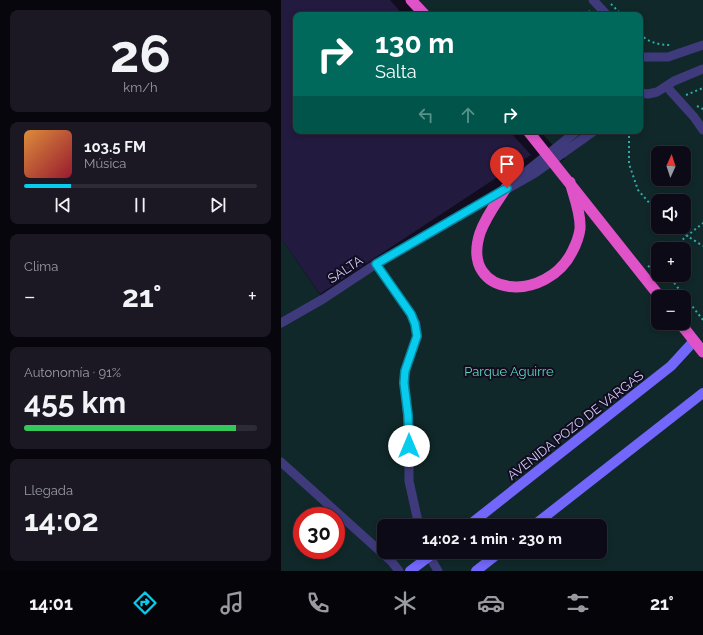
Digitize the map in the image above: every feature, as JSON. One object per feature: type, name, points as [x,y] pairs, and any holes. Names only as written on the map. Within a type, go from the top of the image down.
[{"type":"highway","points":[[411,0],[422,12]]},
{"type":"highway","points":[[531,134],[655,290]]},
{"type":"highway","points":[[507,188],[485,221],[480,234],[477,257],[487,276],[496,283],[507,287],[530,286],[550,277],[558,271],[569,260],[575,245],[579,231],[579,220],[577,206],[567,178]]},
{"type":"highway","points":[[685,330],[703,352]]},
{"type":"main road","name":"AVENIDA POZO DE VARGAS","points":[[477,519],[671,366],[694,341]]},
{"type":"main road","points":[[542,519],[703,393]]},
{"type":"main road","points":[[411,571],[425,559]]},
{"type":"main road","points":[[476,571],[491,559]]},
{"type":"street","points":[[593,0],[604,12]]},
{"type":"street","points":[[643,55],[658,58],[668,57],[703,45]]},
{"type":"street","points":[[643,95],[657,92],[674,81],[703,69]]},
{"type":"street","points":[[666,86],[703,130]]},
{"type":"street","points":[[507,188],[526,170],[573,134]]},
{"type":"street","points":[[507,188],[535,172],[590,134]]},
{"type":"street","name":"SALTA","points":[[281,323],[323,299],[376,264],[507,188]]},
{"type":"street","points":[[376,264],[411,314],[415,324],[417,336],[405,371],[404,383],[409,421],[409,481],[417,519]]},
{"type":"street","points":[[281,462],[392,562],[399,571]]},
{"type":"street","points":[[433,559],[438,571]]},
{"type":"path","points":[[607,0],[619,12]]},
{"type":"path","points":[[643,36],[651,42],[664,45],[678,45]]},
{"type":"path","points":[[688,99],[686,94],[703,88]]},
{"type":"path","points":[[693,102],[703,110]]},
{"type":"path","points":[[629,134],[629,164],[638,190],[651,205]]},
{"type":"path","points":[[679,242],[703,223]]},
{"type":"path","points":[[682,234],[703,246]]},
{"type":"path","points":[[673,282],[703,320]]},
{"type":"green space","name":"Parque Aguirre","points":[[418,0],[703,0],[703,571],[281,571],[281,238],[323,299],[565,159],[543,134],[643,134],[643,12],[429,12]]},
{"type":"building","points":[[281,0],[390,0],[400,12],[293,12],[293,134],[512,134],[531,155],[320,294],[281,238]]},
{"type":"route","points":[[409,446],[408,415],[404,383],[405,371],[417,336],[415,324],[411,314],[376,264],[507,188]]}]
